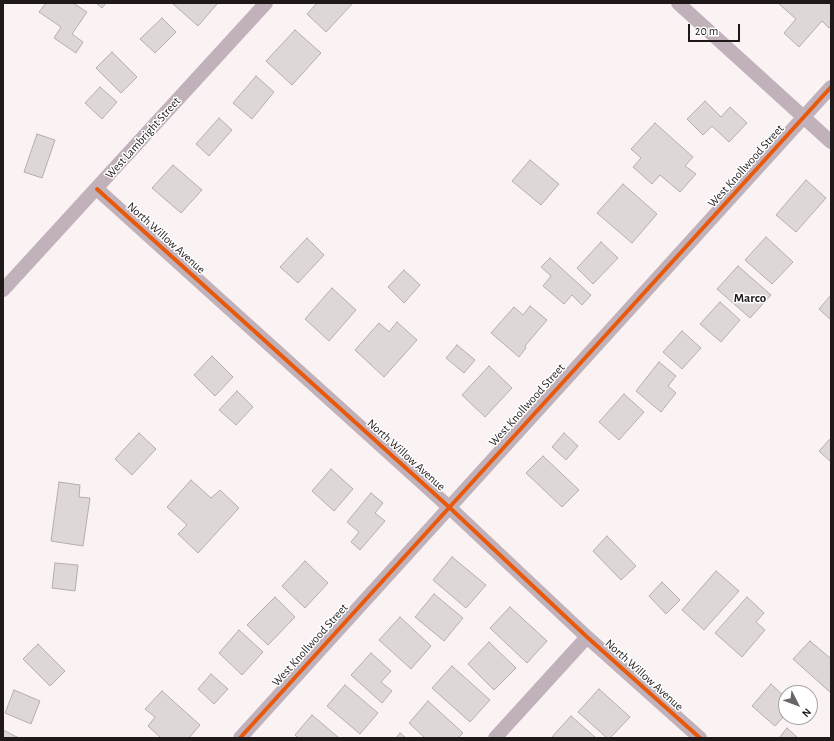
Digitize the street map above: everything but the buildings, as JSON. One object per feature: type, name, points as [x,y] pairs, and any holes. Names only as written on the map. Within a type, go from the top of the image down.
[{"type":"street","name":"West Lambright Street","points":[[3,290],[266,3]]},
{"type":"street","points":[[678,3],[831,142]]},
{"type":"street","name":"West Knollwood Street","points":[[240,738],[448,506],[831,87]]},
{"type":"street","name":"North Willow Avenue","points":[[97,189],[448,506],[587,637],[700,738]]},
{"type":"street","points":[[495,738],[587,637]]},
{"type":"cycle path","points":[[240,738],[831,87]]},
{"type":"cycle path","points":[[97,189],[449,507],[587,637],[700,738]]},
{"type":"district","name":"Marco","points":[[750,298]]}]
